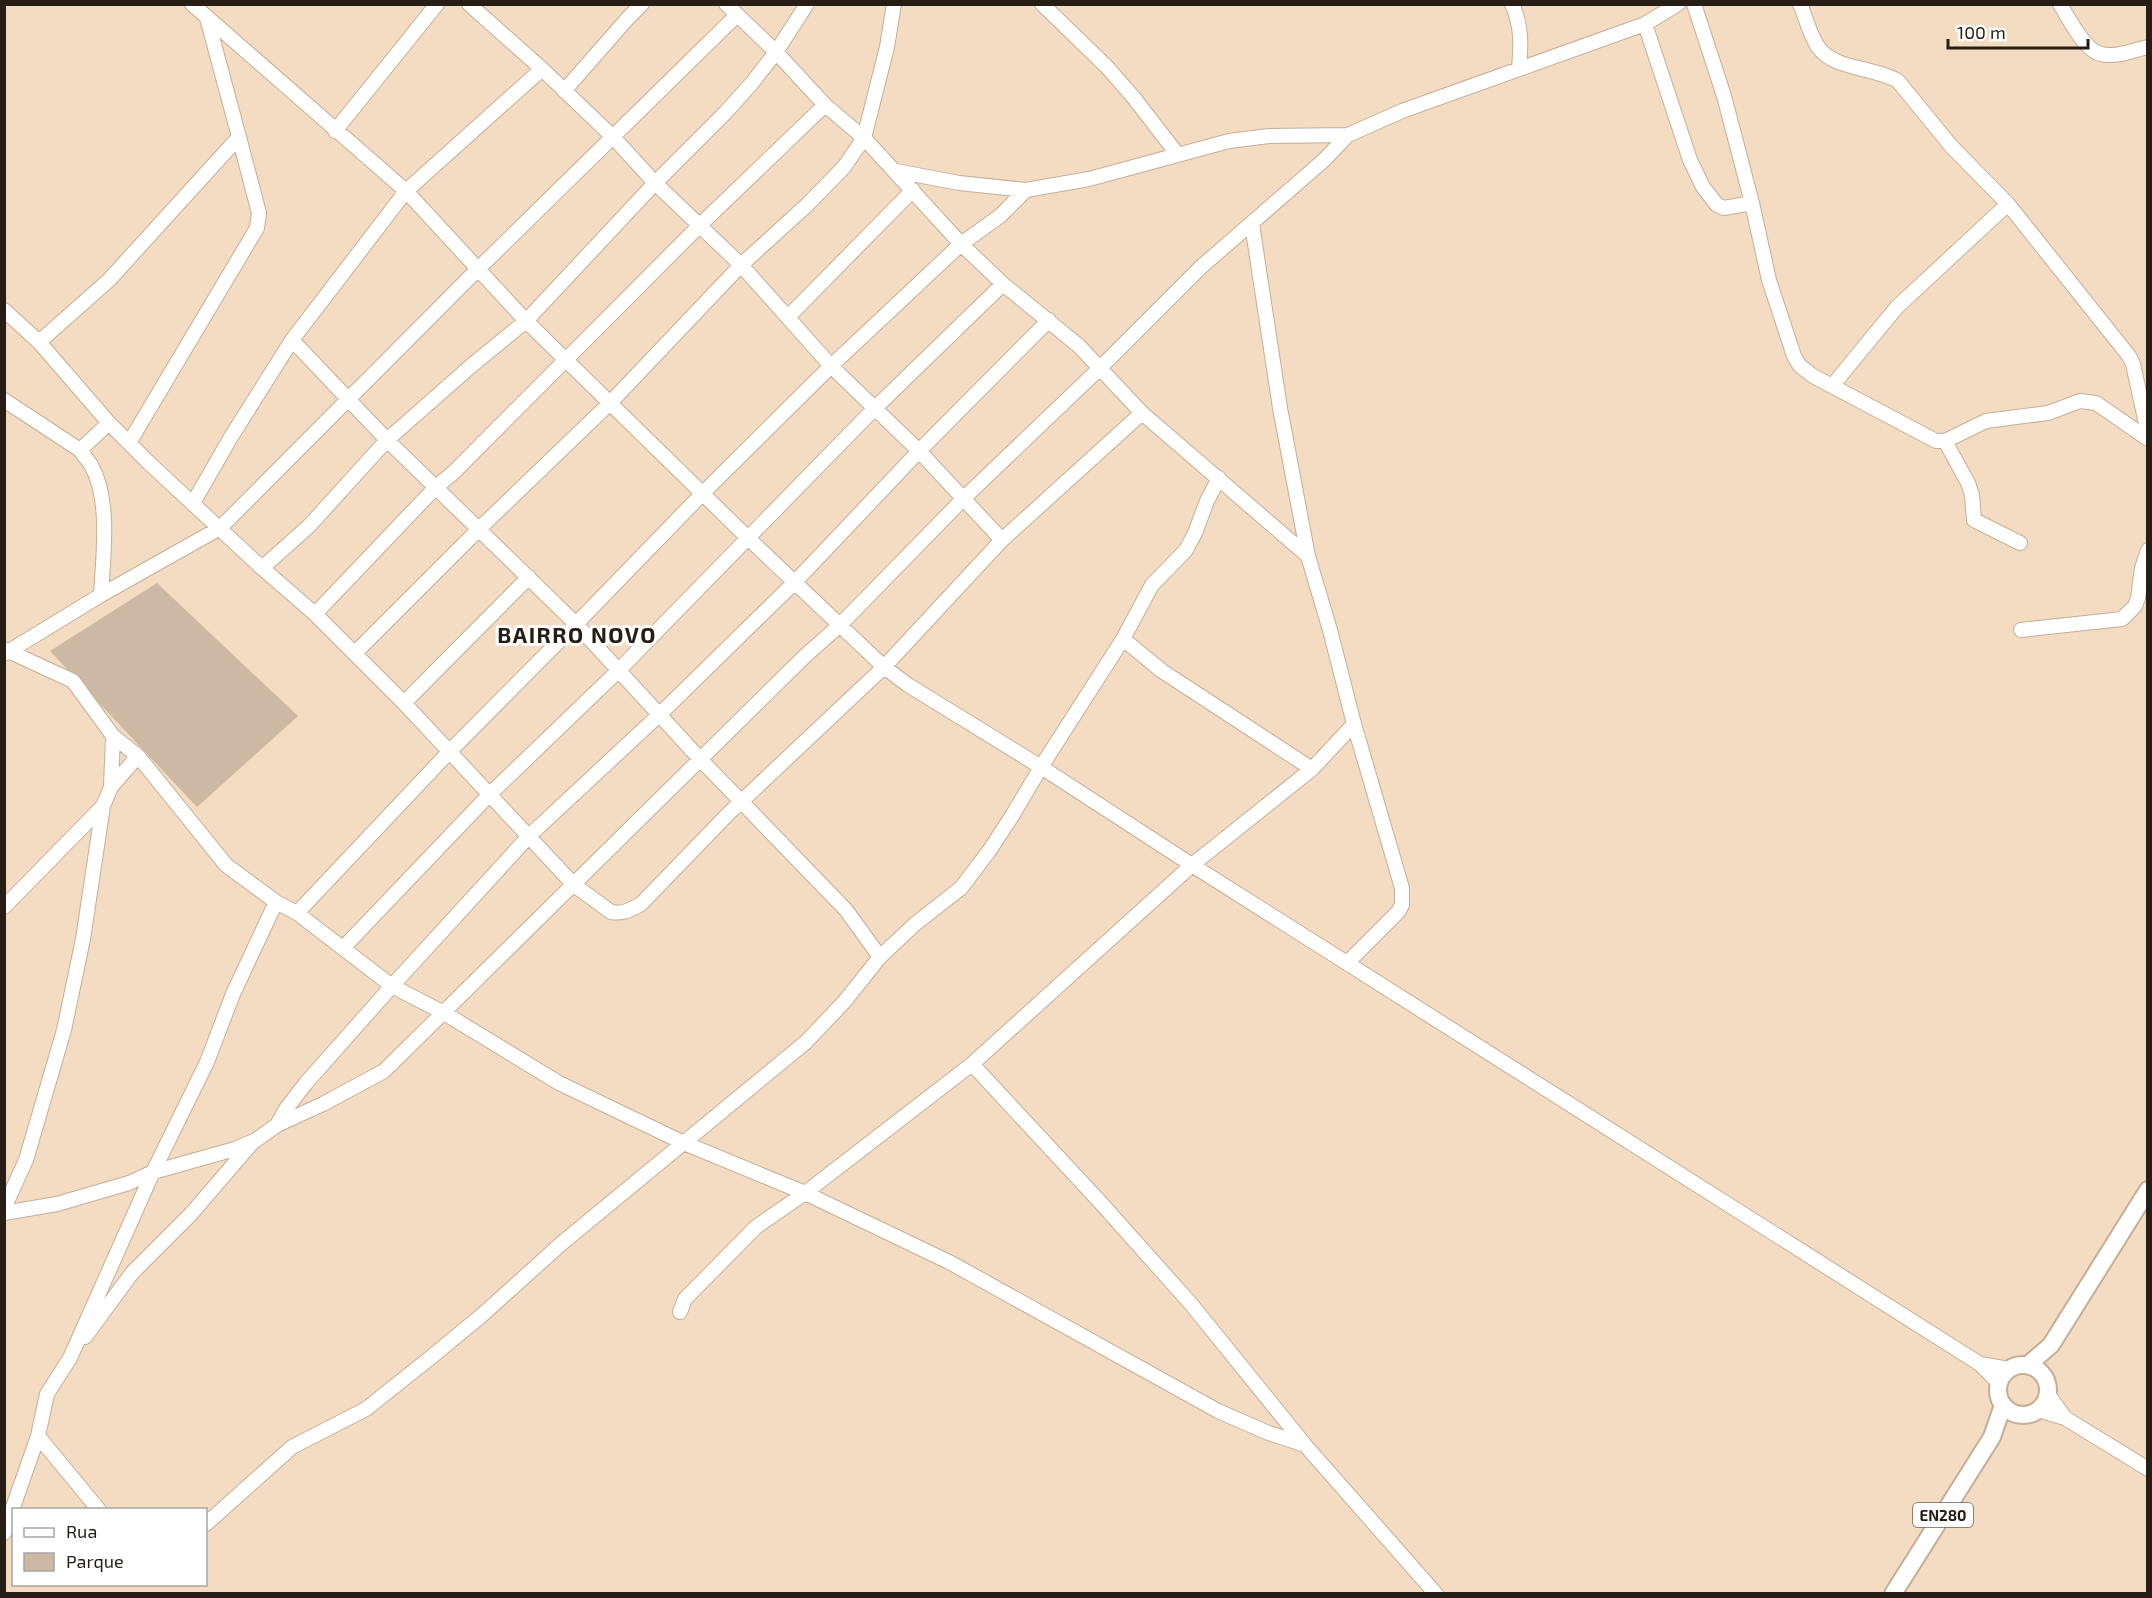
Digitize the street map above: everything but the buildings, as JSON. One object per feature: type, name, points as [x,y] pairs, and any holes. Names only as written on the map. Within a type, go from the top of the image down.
[{"type":"main road","points":[[2028,1365],[2051,1345],[2148,1190]]},
{"type":"main road","points":[[2038,1410],[2043,1406],[2048,1394],[2045,1377],[2051,1345]]},
{"type":"main road","points":[[1999,1383],[2009,1369],[2021,1365],[2028,1365],[2040,1371],[2045,1377]]},
{"type":"main road","name":"EN280","points":[[1893,1593],[1992,1437],[2003,1405],[1999,1383]]},
{"type":"main road","points":[[2003,1405],[2008,1410],[2021,1415]]},
{"type":"main road","name":"EN280","points":[[1992,1437],[2021,1415],[2038,1410]]},
{"type":"street","points":[[192,4],[406,192],[526,321],[884,667],[1980,1364],[1999,1383]]},
{"type":"street","points":[[335,131],[437,4]]},
{"type":"street","points":[[469,4],[542,69],[614,138],[655,183],[741,265],[831,366],[919,451],[1002,540]]},
{"type":"street","points":[[564,91],[642,4]]},
{"type":"street","points":[[726,4],[776,52],[825,105],[864,138],[961,244],[1003,284],[1079,346],[1142,413],[1308,556]]},
{"type":"street","points":[[262,568],[309,526],[387,440],[526,321],[752,83],[776,52],[807,4]]},
{"type":"street","points":[[355,653],[611,402],[741,265],[807,205],[844,167],[864,138],[887,47],[894,4]]},
{"type":"street","points":[[1042,4],[1107,67],[1179,155]]},
{"type":"street","points":[[1512,4],[1518,17],[1521,40],[1519,68]]},
{"type":"street","points":[[4,1213],[57,1204],[129,1183],[153,1172],[235,1149],[384,1071],[805,656],[839,626],[964,498],[1100,368],[1201,267],[1323,161],[1348,135],[1402,111],[1646,24],[1678,4]]},
{"type":"street","points":[[1694,4],[1724,96],[1769,280],[1794,356],[1800,366],[1813,376],[1929,439],[1945,441],[1986,421],[2048,413],[2080,401],[2096,403],[2148,439]]},
{"type":"street","points":[[1800,4],[1818,47],[1827,57],[1840,63],[1888,75],[1898,81],[1951,146],[2008,204],[2129,356],[2133,364],[2148,433]]},
{"type":"street","points":[[2060,4],[2073,28],[2094,51],[2100,54],[2109,55],[2148,47]]},
{"type":"street","points":[[7,651],[220,528],[478,269],[737,15]]},
{"type":"street","points":[[129,443],[257,228],[259,213],[207,18]]},
{"type":"street","points":[[1646,24],[1690,160],[1702,187],[1717,205],[1724,208],[1752,203]]},
{"type":"street","points":[[193,503],[292,340],[406,192],[542,69]]},
{"type":"street","points":[[315,614],[436,487],[567,360],[700,225],[825,105]]},
{"type":"street","points":[[896,171],[958,183],[1026,190],[1089,179],[1229,141],[1269,136],[1348,135]]},
{"type":"street","points":[[39,342],[109,280],[239,137]]},
{"type":"street","points":[[788,317],[913,190]]},
{"type":"street","points":[[297,913],[450,751],[831,366],[961,244],[1000,216],[1026,190]]},
{"type":"street","points":[[1832,386],[1897,307],[2008,204]]},
{"type":"street","points":[[1252,224],[1280,408],[1308,556],[1402,888],[1402,905],[1398,912],[1347,963]]},
{"type":"street","points":[[343,948],[490,794],[619,670],[874,409],[1003,284]]},
{"type":"street","points":[[4,310],[39,342],[129,443],[262,568],[315,614],[404,702],[574,885],[611,912],[627,912],[641,904],[741,802],[884,667],[1002,540],[1142,413]]},
{"type":"street","points":[[277,1125],[286,1108],[306,1083],[529,836],[660,714],[795,582],[1048,320]]},
{"type":"street","points":[[292,340],[387,440],[480,528],[576,624],[700,759],[846,910],[880,957]]},
{"type":"street","points":[[4,400],[80,450],[91,465],[100,488],[104,521],[101,595]]},
{"type":"street","points":[[80,450],[109,423]]},
{"type":"street","points":[[1945,441],[1968,483],[1972,495],[1974,520],[2020,543]]},
{"type":"street","points":[[207,1523],[292,1447],[366,1408],[481,1316],[562,1243],[806,1042],[844,1002],[880,957],[915,924],[961,888],[1012,816],[1123,639],[1152,585],[1186,550],[1219,478]]},
{"type":"street","points":[[2020,630],[2122,620],[2135,606],[2138,598],[2142,568],[2148,550]]},
{"type":"street","points":[[404,702],[529,577]]},
{"type":"street","points":[[1123,639],[1162,671],[1312,769]]},
{"type":"street","points":[[7,651],[72,681],[113,736],[138,756],[226,865],[276,902],[297,913],[392,986],[444,1013],[559,1083],[684,1143],[805,1193],[951,1263],[1218,1411],[1266,1432],[1305,1445]]},
{"type":"street","points":[[680,1312],[685,1299],[756,1227],[805,1193],[972,1064],[1192,865],[1312,769],[1354,724]]},
{"type":"street","points":[[111,787],[113,736]]},
{"type":"street","points":[[4,1208],[26,1160],[64,1030],[83,939],[103,806],[111,787],[138,756]]},
{"type":"street","points":[[4,907],[103,806]]},
{"type":"street","points":[[70,1358],[153,1172],[207,1062],[233,994],[276,902]]},
{"type":"street","points":[[972,1064],[1100,1202],[1191,1305],[1305,1445],[1436,1593]]},
{"type":"street","points":[[13,1508],[38,1436],[47,1394],[70,1358],[132,1273],[191,1214],[256,1140]]},
{"type":"street","points":[[1980,1364],[2009,1369]]},
{"type":"street","points":[[2048,1394],[2065,1418]]},
{"type":"street","points":[[2038,1410],[2065,1418],[2148,1470]]},
{"type":"street","points":[[38,1436],[98,1508]]},
{"type":"street","points":[[4,1533],[12,1510]]},
{"type":"green space","points":[[157,583],[298,716],[197,807],[50,651]]},
{"type":"district","name":"BAIRRO NOVO","points":[[577,634]]}]
